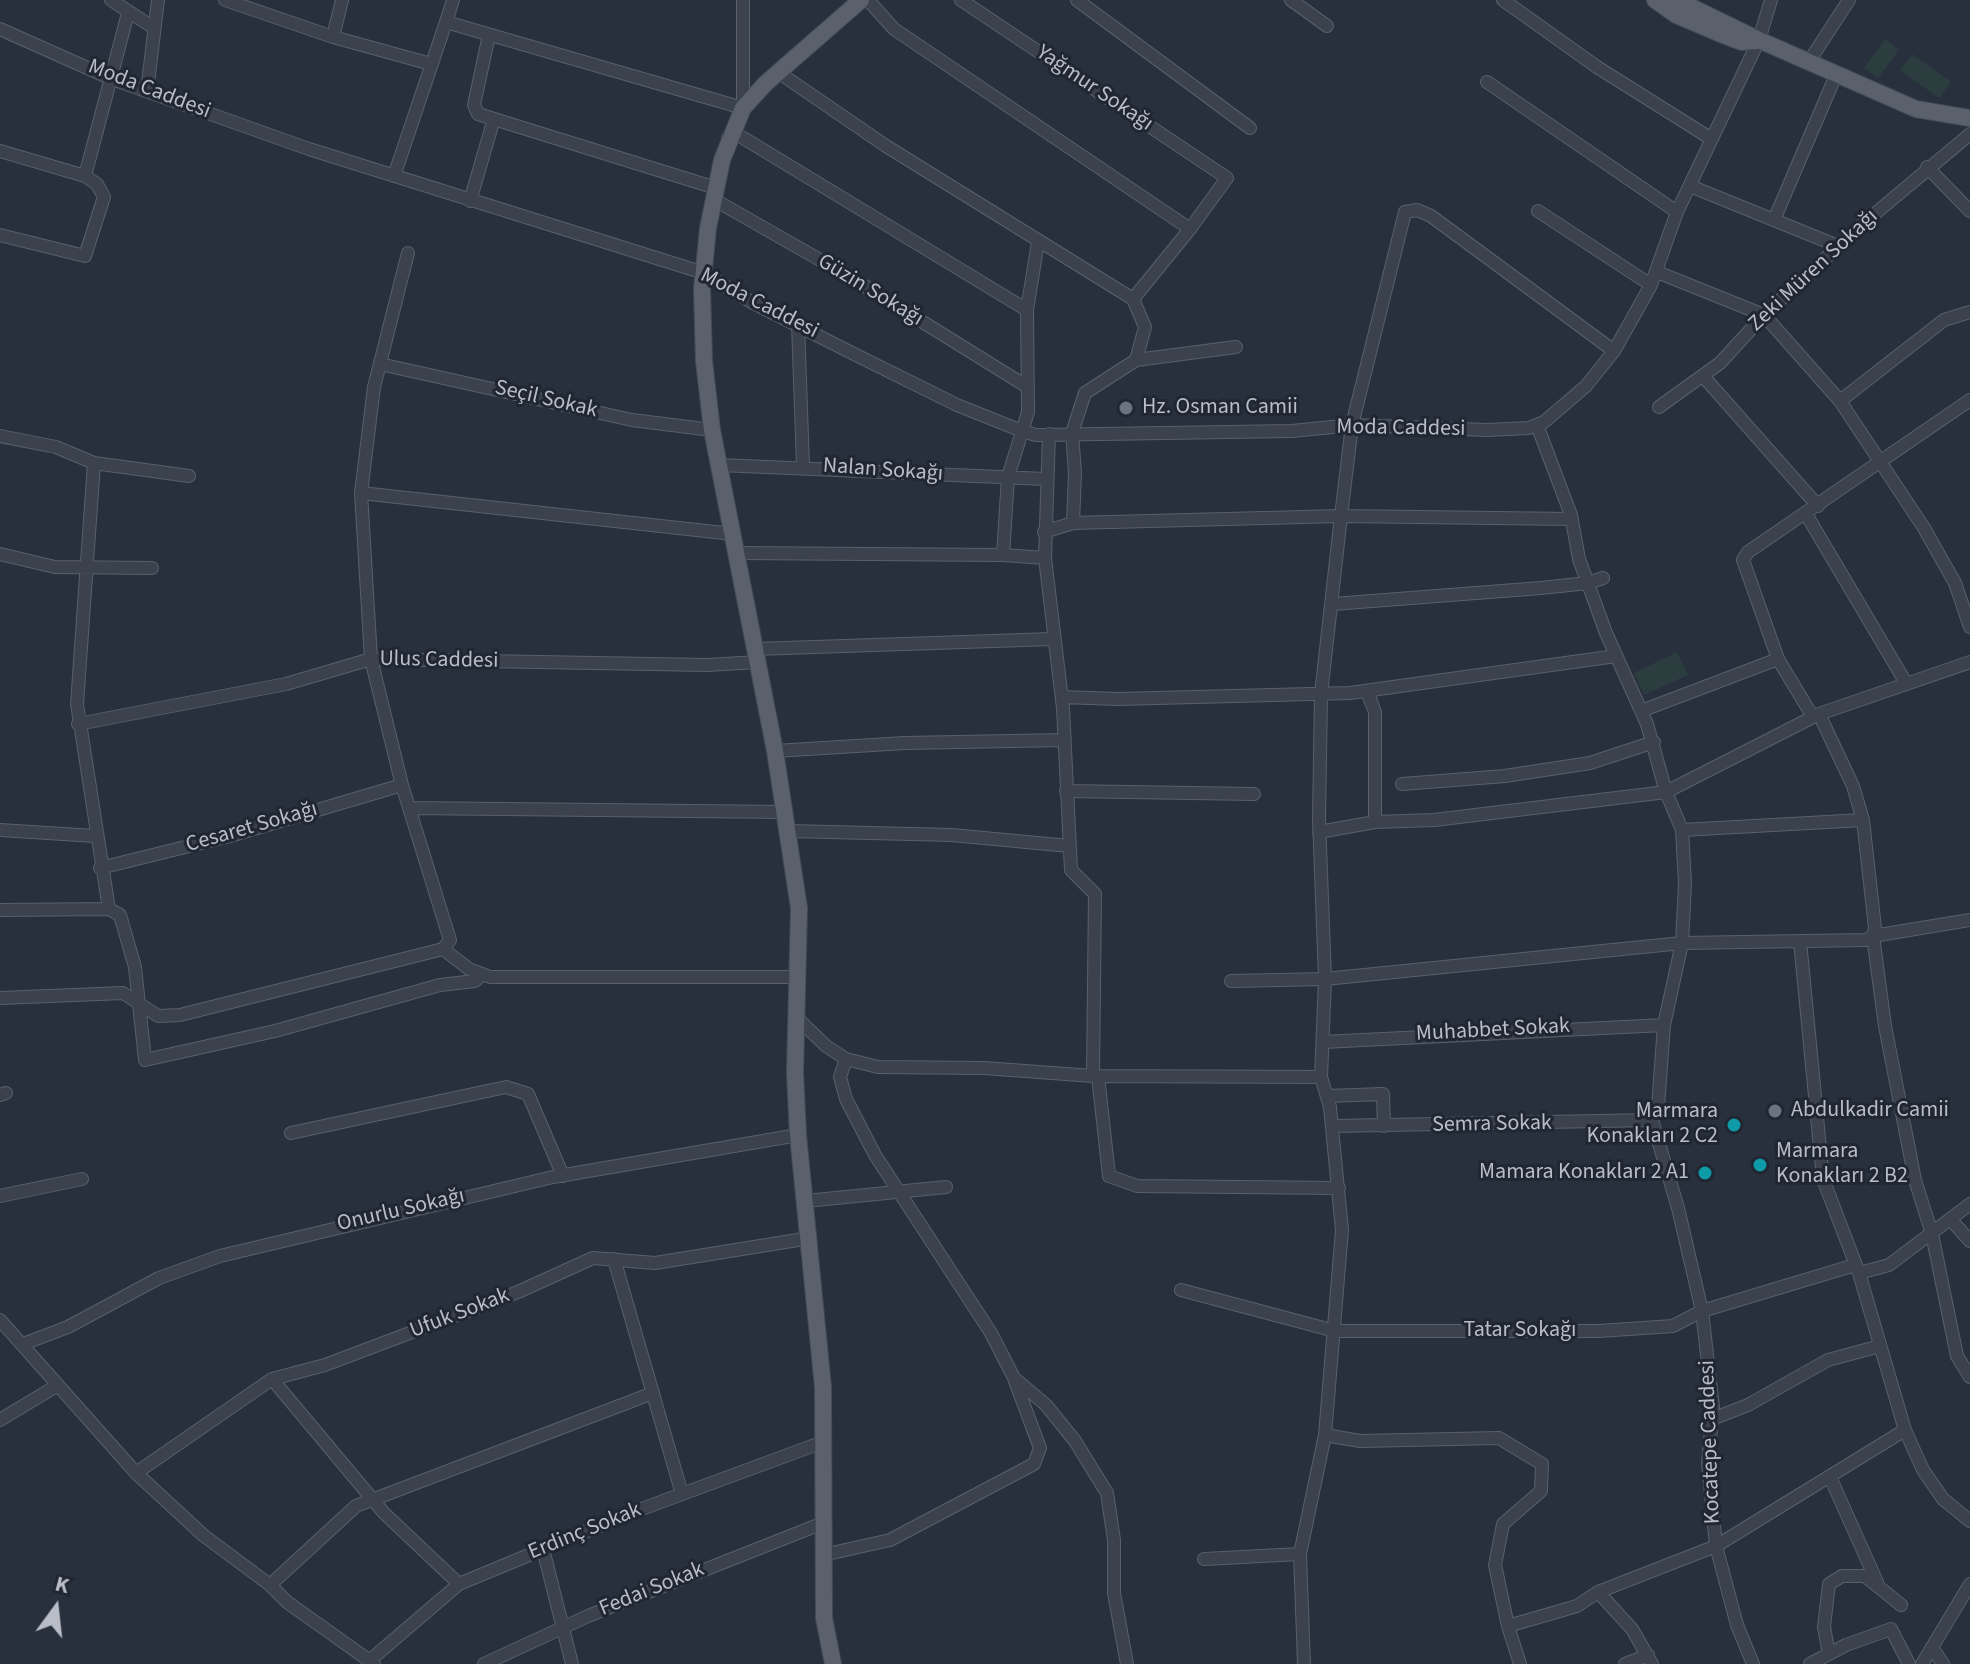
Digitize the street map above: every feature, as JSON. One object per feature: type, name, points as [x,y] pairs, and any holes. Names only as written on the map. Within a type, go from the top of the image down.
[{"type":"main road","points":[[833,1664],[824,1618],[823,1442],[810,1238],[798,1135],[796,1017],[799,908],[775,751],[712,430],[704,361],[704,273],[714,193],[728,138],[743,108],[778,72],[861,0]]},
{"type":"main road","points":[[1655,0],[1676,15],[1723,35],[1742,42],[1759,40]]},
{"type":"main road","points":[[1677,0],[1916,109],[1970,118]]},
{"type":"street","points":[[111,0],[154,28]]},
{"type":"street","points":[[147,91],[158,0]]},
{"type":"street","points":[[225,0],[333,37],[431,64]]},
{"type":"street","points":[[333,37],[342,0]]},
{"type":"street","points":[[394,176],[453,0]]},
{"type":"street","points":[[446,22],[743,108],[743,0]]},
{"type":"street","points":[[868,0],[894,29],[1190,229],[1133,299]]},
{"type":"street","name":"Yağmur Sokağı","points":[[961,0],[1227,178],[1190,229]]},
{"type":"street","points":[[1077,0],[1250,128]]},
{"type":"street","points":[[1291,0],[1327,26]]},
{"type":"street","points":[[1503,0],[1597,67],[1710,138]]},
{"type":"street","points":[[1652,1120],[1658,1107],[1664,1025],[1682,943],[1685,883],[1682,830],[1666,792],[1654,742],[1588,583],[1571,519],[1537,425],[1586,386],[1614,351],[1651,285],[1677,212],[1759,40],[1771,0]]},
{"type":"street","points":[[1810,60],[1849,0]]},
{"type":"street","points":[[85,176],[128,13]]},
{"type":"street","name":"Moda Caddesi","points":[[0,29],[112,79],[470,201],[704,273],[753,303],[957,405],[1022,431],[1049,434],[1292,431],[1352,425],[1487,430],[1537,425]]},
{"type":"street","points":[[470,201],[493,122],[478,114],[474,105],[489,35]]},
{"type":"street","points":[[778,72],[886,146],[1133,299],[1145,327],[1136,360]]},
{"type":"street","points":[[1774,220],[1836,75]]},
{"type":"street","points":[[1487,82],[1677,212]]},
{"type":"street","name":"Güzin Sokağı","points":[[493,122],[714,193],[1026,386]]},
{"type":"street","name":"Zeki Müren Sokağı","points":[[1659,407],[1703,376],[1838,246],[1927,167],[1970,134]]},
{"type":"street","points":[[728,138],[740,136],[1027,310]]},
{"type":"street","points":[[0,151],[85,176],[97,184],[104,197],[85,256],[0,235]]},
{"type":"street","points":[[1927,167],[1970,211]]},
{"type":"street","points":[[1690,186],[1838,246]]},
{"type":"street","points":[[1304,1664],[1300,1554],[1325,1435],[1342,1230],[1332,1126],[1321,1077],[1325,979],[1319,832],[1321,694],[1352,425],[1405,212],[1417,210],[1431,216],[1614,351]]},
{"type":"street","points":[[1538,211],[1651,285]]},
{"type":"street","points":[[1003,555],[1008,477],[1028,412],[1027,310],[1038,242]]},
{"type":"street","points":[[0,998],[123,993],[158,1016],[180,1015],[261,998],[443,949],[450,940],[402,785],[371,659],[361,493],[380,364],[408,253]]},
{"type":"street","points":[[1657,272],[1764,315],[1840,401],[1883,462],[1955,583],[1970,627]]},
{"type":"street","points":[[1840,401],[1944,320],[1970,312]]},
{"type":"street","points":[[798,324],[803,466]]},
{"type":"street","points":[[1073,523],[1075,473],[1072,433],[1085,393],[1136,360],[1236,347]]},
{"type":"street","name":"Seçil Sokak","points":[[380,364],[632,420],[712,430]]},
{"type":"street","points":[[1703,376],[1818,506]]},
{"type":"street","points":[[1970,400],[1748,552],[1743,560],[1778,659],[1816,715],[1853,786],[1863,820],[1873,936],[1899,1101],[1915,1180],[1932,1234],[1957,1356],[1970,1377]]},
{"type":"street","points":[[1049,434],[1045,558],[1062,697],[1071,870],[1095,894],[1096,1076],[1109,1176],[1137,1186],[1339,1188]]},
{"type":"street","points":[[0,436],[56,447],[94,463],[189,476]]},
{"type":"street","points":[[94,463],[77,704],[95,836],[109,909]]},
{"type":"street","name":"Nalan Sokağı","points":[[720,465],[803,466],[1046,479]]},
{"type":"street","points":[[361,493],[733,534]]},
{"type":"street","points":[[1806,514],[1906,683]]},
{"type":"street","points":[[1044,532],[1073,523],[1341,516],[1571,519]]},
{"type":"street","points":[[737,553],[1045,558]]},
{"type":"street","points":[[0,554],[55,567],[152,568]]},
{"type":"street","points":[[1333,604],[1588,583],[1603,578]]},
{"type":"street","name":"Ulus Caddesi","points":[[78,724],[286,684],[371,659],[707,665],[757,655],[1053,639]]},
{"type":"street","points":[[1062,697],[1367,691],[1616,656]]},
{"type":"street","points":[[1641,711],[1778,659]]},
{"type":"street","points":[[1319,832],[1375,822],[1434,820],[1666,792],[1816,715],[1970,662]]},
{"type":"street","points":[[1367,691],[1375,712],[1375,822]]},
{"type":"street","points":[[775,751],[905,743],[1065,740]]},
{"type":"street","points":[[1402,784],[1505,776],[1590,763],[1654,742]]},
{"type":"street","name":"Cesaret Sokağı","points":[[100,868],[230,836],[402,785]]},
{"type":"street","points":[[1066,791],[1254,794]]},
{"type":"street","points":[[409,808],[786,812]]},
{"type":"street","points":[[1682,830],[1863,820]]},
{"type":"street","points":[[0,830],[95,836]]},
{"type":"street","points":[[789,831],[952,835],[1069,846]]},
{"type":"street","points":[[0,910],[109,909],[120,915],[135,967],[145,1060],[275,1031],[440,985],[475,981],[482,974]]},
{"type":"street","points":[[1231,981],[1325,979],[1682,943],[1866,940],[1873,936],[1970,920]]},
{"type":"street","points":[[1800,941],[1823,1179],[1857,1269],[1905,1430],[1923,1470],[1943,1499],[1970,1521]]},
{"type":"street","points":[[443,949],[469,969],[490,977],[797,977]]},
{"type":"street","points":[[796,1017],[826,1046],[846,1059],[878,1067],[984,1068],[1096,1076],[1321,1077]]},
{"type":"street","name":"Muhabbet Sokak","points":[[1323,1042],[1664,1025]]},
{"type":"street","points":[[823,1555],[890,1540],[1034,1464],[1040,1448],[1014,1378],[991,1333],[898,1191],[846,1099],[840,1077],[846,1059]]},
{"type":"street","points":[[291,1133],[506,1087],[528,1094],[563,1176]]},
{"type":"street","points":[[1327,1096],[1383,1094],[1384,1126]]},
{"type":"street","name":"Semra Sokak","points":[[1332,1126],[1652,1120]]},
{"type":"street","name":"Kocatepe Caddesi","points":[[1652,1120],[1678,1208],[1702,1311],[1712,1419],[1708,1463],[1716,1546],[1737,1625],[1753,1664]]},
{"type":"street","name":"Onurlu Sokağı","points":[[23,1344],[68,1327],[159,1278],[220,1256],[563,1176],[798,1135]]},
{"type":"street","points":[[0,1196],[82,1179]]},
{"type":"street","points":[[806,1201],[946,1187]]},
{"type":"street","name":"Tatar Sokağı","points":[[1181,1290],[1335,1331],[1647,1329],[1673,1326],[1702,1311],[1857,1269],[1889,1265],[1970,1204]]},
{"type":"street","points":[[1951,1220],[1970,1241]]},
{"type":"street","name":"Ufuk Sokak","points":[[136,1473],[272,1379],[325,1365],[406,1335],[518,1292],[593,1258],[655,1263],[810,1238]]},
{"type":"street","points":[[614,1259],[682,1494]]},
{"type":"street","points":[[0,1320],[136,1473],[203,1535],[270,1585],[287,1602],[371,1662]]},
{"type":"street","points":[[1712,1419],[1748,1405],[1828,1360],[1880,1346]]},
{"type":"street","points":[[1014,1378],[1046,1405],[1075,1441],[1107,1493],[1114,1540],[1114,1593],[1127,1664]]},
{"type":"street","points":[[272,1379],[374,1501],[459,1584]]},
{"type":"street","points":[[0,1420],[58,1385]]},
{"type":"street","points":[[270,1585],[356,1506],[653,1393]]},
{"type":"street","points":[[1508,1626],[1577,1606],[1598,1592],[1716,1546],[1905,1430]]},
{"type":"street","points":[[1325,1435],[1360,1441],[1499,1438],[1542,1464],[1541,1491],[1503,1524],[1495,1565],[1520,1664]]},
{"type":"street","name":"Erdinç Sokak","points":[[371,1662],[459,1584],[682,1494],[823,1442]]},
{"type":"street","points":[[1830,1477],[1877,1582]]},
{"type":"street","name":"Fedai Sokak","points":[[484,1664],[563,1627],[823,1523]]},
{"type":"street","points":[[543,1549],[572,1664]]},
{"type":"street","points":[[1204,1559],[1300,1554]]},
{"type":"street","points":[[1829,1654],[1824,1627],[1829,1584],[1842,1576],[1865,1576],[1877,1582],[1901,1605]]},
{"type":"street","points":[[1922,1664],[1969,1588]]},
{"type":"street","points":[[1598,1592],[1632,1629],[1650,1660],[1625,1664]]},
{"type":"street","points":[[1810,1664],[1891,1629],[1909,1664]]},
{"type":"street","points":[[1932,1647],[1943,1664]]},
{"type":"shaded area","points":[[1885,39],[1899,50],[1878,78],[1864,68]]},
{"type":"shaded area","points":[[1912,54],[1951,82],[1939,98],[1900,70]]},
{"type":"shaded area","points":[[1677,652],[1688,675],[1644,695],[1634,673]]},
{"type":"place","name":"Hz. Osman Camii","points":[[1126,408]]},
{"type":"place","name":"Abdulkadir Camii","points":[[1775,1111]]},
{"type":"place","name":"Marmara Konakları 2 C2","points":[[1734,1125]]},
{"type":"place","name":"Marmara Konakları 2 B2","points":[[1760,1165]]},
{"type":"place","name":"Mamara Konakları 2 A1","points":[[1705,1173]]}]
